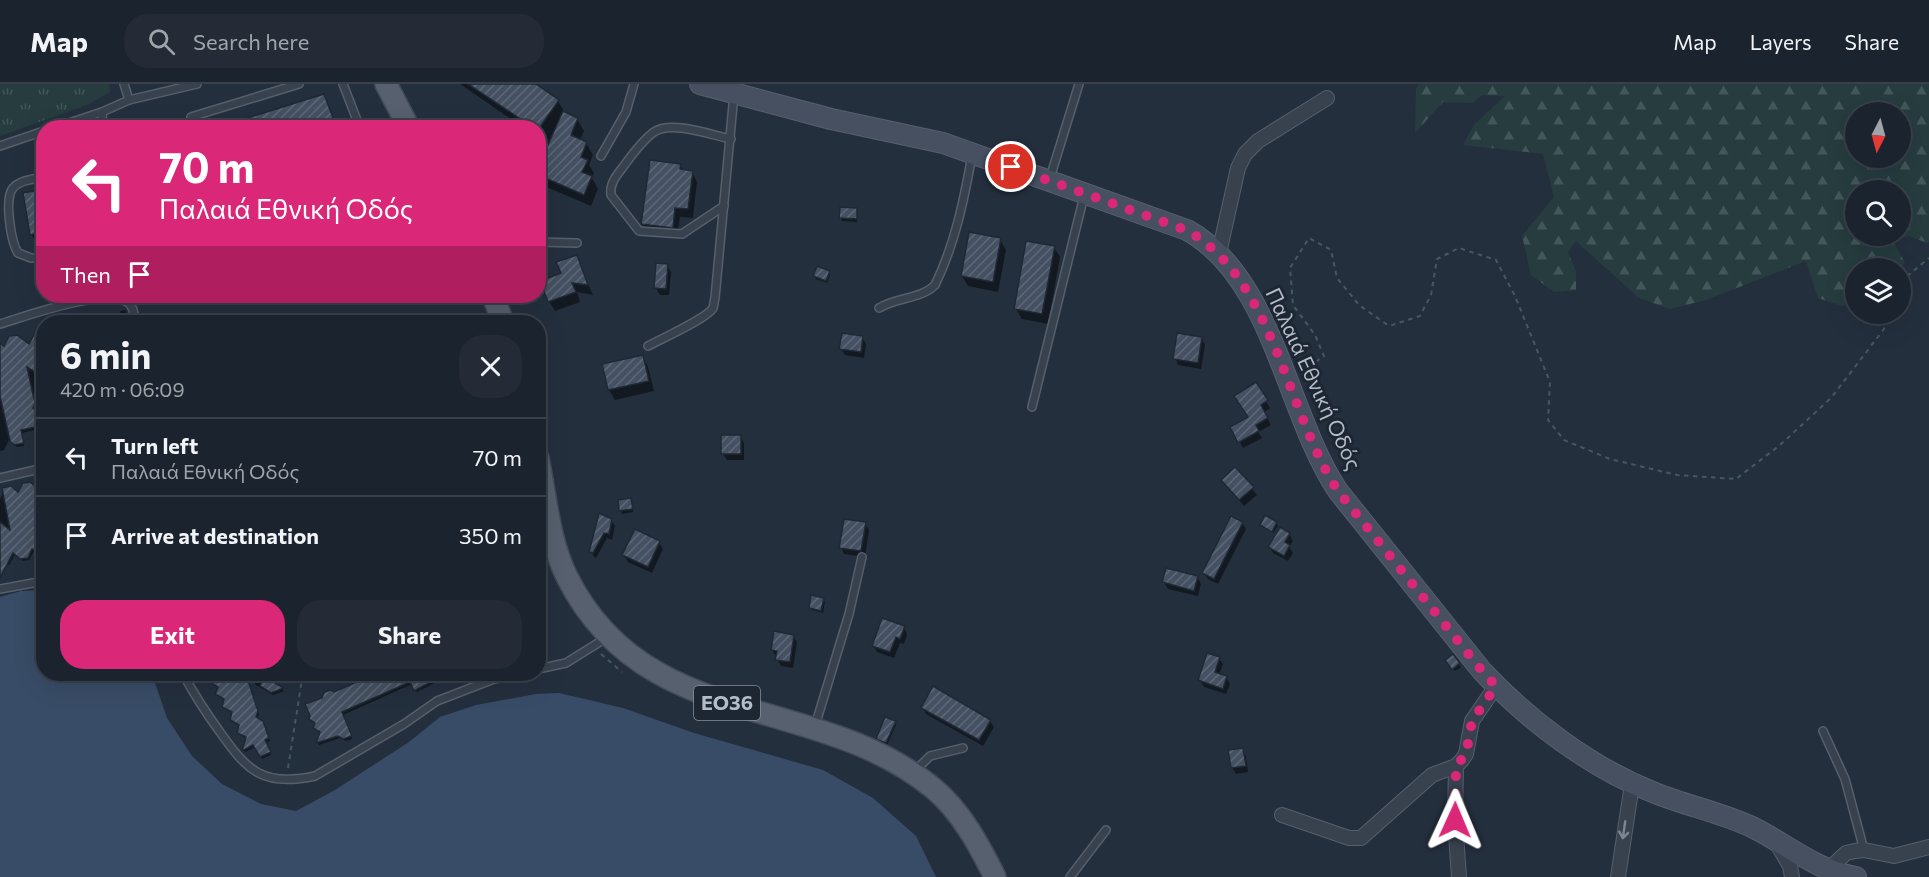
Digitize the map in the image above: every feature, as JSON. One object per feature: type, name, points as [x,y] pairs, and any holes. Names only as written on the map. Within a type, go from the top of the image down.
[{"type":"main road","points":[[386,84],[406,120]]},
{"type":"main road","name":"Παλαιά Εθνική Οδός","points":[[700,84],[831,119],[943,142],[1186,230],[1204,240],[1220,253],[1253,303],[1288,380],[1312,445],[1328,476],[1496,686],[1541,728],[1632,784],[1754,828],[1828,870],[1856,877]]},
{"type":"main road","name":"ΕΟ36","points":[[546,500],[554,541],[566,575],[600,641],[615,644],[668,680],[706,697],[844,739],[913,773],[935,789],[952,807],[978,843],[995,877]]},
{"type":"street","points":[[1220,253],[1238,168],[1245,154],[1258,141],[1327,98]]},
{"type":"street","points":[[1282,815],[1349,838],[1361,838],[1432,776],[1456,766],[1466,754],[1472,721],[1496,686]]},
{"type":"street","points":[[1456,766],[1455,820],[1459,877]]},
{"type":"street","points":[[1618,877],[1632,784]]},
{"type":"street","points":[[1776,842],[1790,866],[1792,877]]},
{"type":"street","points":[[1828,870],[1846,854],[1864,850],[1894,856],[1929,847]]},
{"type":"lane","points":[[124,84],[129,100]]},
{"type":"lane","points":[[78,120],[129,100],[175,87],[197,84]]},
{"type":"lane","points":[[191,117],[299,84]]},
{"type":"lane","points":[[343,84],[357,120]]},
{"type":"lane","points":[[601,156],[626,112],[634,84]]},
{"type":"lane","points":[[1050,181],[1079,84]]},
{"type":"lane","points":[[648,346],[702,317],[713,307],[734,94]]},
{"type":"lane","points":[[102,112],[102,120]]},
{"type":"lane","points":[[724,206],[682,234],[639,231],[610,195],[610,189],[615,177],[637,148],[653,132],[661,128],[679,128],[731,139]]},
{"type":"lane","points":[[0,146],[36,134]]},
{"type":"lane","points":[[879,308],[891,301],[928,291],[934,285],[957,229],[973,153]]},
{"type":"lane","points":[[36,179],[18,184],[10,194],[8,201],[13,242],[18,253],[36,258]]},
{"type":"lane","points":[[1032,407],[1085,193]]},
{"type":"lane","points":[[546,242],[577,243]]},
{"type":"lane","points":[[0,324],[74,303]]},
{"type":"lane","points":[[0,478],[36,470]]},
{"type":"lane","points":[[814,728],[849,614],[862,557]]},
{"type":"lane","points":[[0,589],[36,582]]},
{"type":"lane","points":[[546,667],[566,663],[600,641]]},
{"type":"lane","points":[[187,681],[234,754],[261,775],[277,780],[315,776],[404,724],[437,701],[487,681]]},
{"type":"lane","points":[[1823,731],[1848,787],[1864,850]]},
{"type":"lane","points":[[913,773],[930,756],[963,748]]},
{"type":"lane","points":[[1070,877],[1106,830]]},
{"type":"path","points":[[1288,380],[1324,356],[1315,335],[1293,305],[1290,268],[1309,238],[1331,250],[1337,278],[1359,305],[1389,326],[1420,316],[1431,294],[1437,259],[1459,248],[1496,261],[1524,315],[1550,382],[1548,420],[1564,440],[1610,459],[1677,475],[1736,479],[1780,445],[1831,398],[1884,328],[1884,324]]},
{"type":"path","points":[[1911,273],[1929,258]]},
{"type":"path","points":[[600,641],[622,672]]},
{"type":"path","points":[[286,780],[302,681]]},
{"type":"green space","points":[[0,84],[109,84],[110,92],[87,105],[45,120],[36,120],[36,123],[0,136]]},
{"type":"green space","points":[[1418,84],[1929,84],[1929,242],[1911,237],[1911,180],[1845,180],[1845,246],[1896,246],[1902,258],[1845,258],[1845,306],[1818,298],[1806,261],[1706,300],[1670,309],[1639,298],[1576,241],[1568,252],[1576,271],[1576,290],[1554,292],[1531,275],[1522,236],[1554,197],[1543,154],[1463,145],[1474,125],[1505,96],[1482,95],[1473,103],[1443,102],[1415,133]]},
{"type":"water","points":[[36,590],[36,681],[154,681],[167,718],[192,756],[222,784],[261,804],[296,811],[335,790],[409,742],[440,717],[476,705],[536,694],[559,693],[623,708],[694,733],[823,770],[873,798],[916,836],[936,877],[0,877],[0,597],[21,591]]},
{"type":"building","points":[[468,84],[536,84],[559,100],[545,120],[522,120]]},
{"type":"building","points":[[324,94],[334,120],[241,120]]},
{"type":"building","points":[[563,111],[578,118],[571,135],[587,142],[581,157],[588,160],[582,172],[592,176],[584,195],[546,178],[546,149]]},
{"type":"building","points":[[650,160],[681,164],[680,169],[693,171],[688,209],[675,208],[673,228],[641,224]]},
{"type":"building","points":[[36,191],[36,234],[30,235],[23,193]]},
{"type":"building","points":[[840,207],[857,208],[857,219],[839,218]]},
{"type":"building","points":[[969,232],[1001,238],[993,282],[961,276]]},
{"type":"building","points":[[1026,241],[1055,246],[1042,314],[1014,309]]},
{"type":"building","points":[[577,255],[588,285],[572,283],[576,292],[548,302],[546,279],[561,273],[556,262]]},
{"type":"building","points":[[656,263],[668,264],[666,289],[654,288]]},
{"type":"building","points":[[817,266],[830,271],[826,281],[813,276]]},
{"type":"building","points":[[36,331],[36,373],[27,367],[36,401],[33,408],[36,411],[36,427],[21,430],[24,443],[14,445],[10,441],[0,396],[0,343],[4,346],[9,336],[17,335],[29,344]]},
{"type":"building","points":[[842,333],[863,336],[861,352],[839,349]]},
{"type":"building","points":[[1177,333],[1202,337],[1198,363],[1173,359]]},
{"type":"building","points":[[643,355],[649,381],[608,390],[602,364]]},
{"type":"building","points":[[1256,382],[1268,400],[1261,405],[1268,418],[1256,425],[1259,431],[1238,443],[1230,427],[1248,417],[1234,396]]},
{"type":"building","points":[[721,435],[741,435],[741,454],[721,454]]},
{"type":"building","points":[[1235,467],[1254,487],[1239,500],[1221,480]]},
{"type":"building","points":[[30,482],[35,486],[36,552],[32,549],[28,558],[20,559],[13,553],[0,578],[0,522],[10,530],[2,488],[11,486],[18,492],[23,483]]},
{"type":"building","points":[[631,498],[633,509],[619,511],[618,500]]},
{"type":"building","points":[[599,513],[612,519],[609,534],[604,533],[593,553],[589,552]]},
{"type":"building","points":[[1265,515],[1277,522],[1272,532],[1260,525]]},
{"type":"building","points":[[1231,516],[1243,522],[1214,579],[1202,573]]},
{"type":"building","points":[[844,519],[866,522],[861,551],[839,548]]},
{"type":"building","points":[[1280,527],[1290,533],[1285,542],[1290,545],[1284,556],[1268,547]]},
{"type":"building","points":[[635,529],[660,541],[648,567],[622,555]]},
{"type":"building","points":[[1166,568],[1198,576],[1194,591],[1162,582]]},
{"type":"building","points":[[811,595],[824,598],[821,611],[809,608]]},
{"type":"building","points":[[882,618],[905,626],[900,639],[896,637],[890,652],[872,646]]},
{"type":"building","points":[[774,631],[794,635],[790,662],[775,660],[777,651],[771,650]]},
{"type":"building","points":[[1207,653],[1220,657],[1215,672],[1227,676],[1223,689],[1198,680]]},
{"type":"building","points":[[1453,654],[1460,663],[1452,670],[1445,660]]},
{"type":"building","points":[[208,681],[245,681],[249,683],[258,711],[256,717],[263,721],[269,738],[265,740],[271,752],[260,757],[253,745],[242,751],[246,737],[237,733],[239,725],[230,720],[232,712],[222,707],[224,699],[215,694],[218,687]]},
{"type":"building","points":[[262,681],[273,681],[284,688],[271,693],[260,686]]},
{"type":"building","points":[[359,681],[433,681],[414,691],[410,682],[342,712],[352,736],[343,739],[338,736],[316,743],[320,732],[313,728],[315,723],[309,719],[305,704],[322,698],[324,692],[331,690],[334,692]]},
{"type":"building","points":[[933,686],[991,720],[979,740],[921,708]]},
{"type":"building","points":[[885,717],[896,721],[886,743],[876,739]]},
{"type":"building","points":[[1243,748],[1246,766],[1231,768],[1228,750]]},
{"type":"route","points":[[1011,167],[1186,230],[1204,240],[1220,253],[1234,272],[1253,303],[1288,380],[1323,469],[1338,491],[1496,686],[1472,721],[1466,754],[1456,766],[1455,820]]}]
